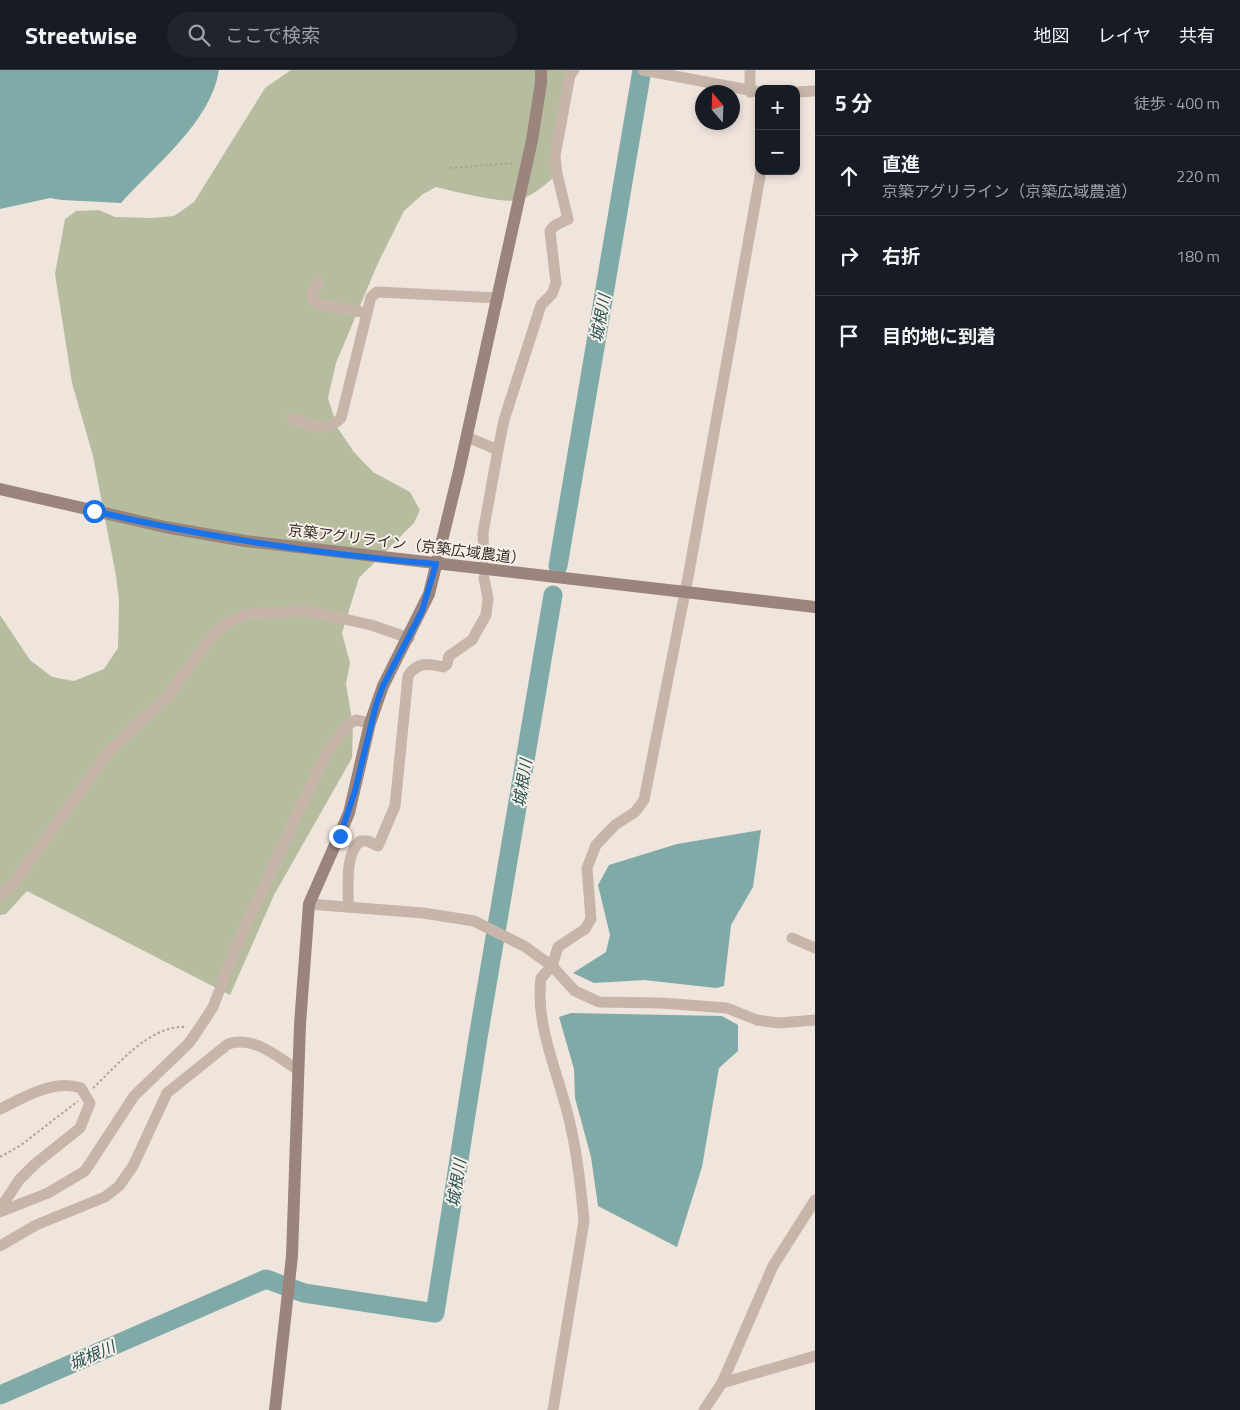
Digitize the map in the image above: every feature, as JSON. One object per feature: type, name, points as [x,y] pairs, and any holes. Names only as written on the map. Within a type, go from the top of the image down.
[{"type":"street","points":[[276,1410],[292,1256],[298,1070],[310,904],[315,886],[349,813],[370,723],[383,686],[409,638],[429,594],[498,298],[538,109],[542,83],[541,70]]},
{"type":"street","points":[[484,559],[483,533],[504,420],[541,305],[552,294],[556,283],[550,231],[554,226],[568,219],[557,174],[555,156],[570,75],[574,70]]},
{"type":"street","points":[[642,70],[754,92],[750,70]]},
{"type":"street","points":[[800,92],[815,91]]},
{"type":"street","points":[[553,1410],[584,1221],[582,1194],[569,1119],[547,1044],[541,1007],[540,978],[552,966],[558,947],[586,929],[591,919],[587,868],[596,845],[615,825],[635,812],[644,800],[685,592],[760,175]]},
{"type":"street","points":[[318,283],[312,292],[312,299],[318,304],[367,313]]},
{"type":"street","points":[[292,418],[313,426],[327,427],[335,425],[341,418],[371,297],[377,292],[498,298]]},
{"type":"street","points":[[467,437],[498,450]]},
{"type":"street","name":"京築アグリライン（京築広域農道）","points":[[0,489],[198,534],[436,564],[815,607]]},
{"type":"street","points":[[348,908],[350,859],[354,847],[360,841],[378,846],[395,806],[408,676],[413,668],[422,664],[443,667],[447,664],[449,656],[472,640],[486,615],[488,598],[484,578]]},
{"type":"street","points":[[0,895],[13,884],[110,750],[167,697],[215,632],[231,621],[247,614],[308,611],[371,625],[409,638]]},
{"type":"street","points":[[0,1211],[48,1193],[85,1171],[134,1096],[189,1043],[214,1007],[236,947],[326,753],[349,724],[356,720],[370,723]]},
{"type":"street","points":[[310,904],[423,913],[474,921],[524,946],[552,966],[575,991],[599,1002],[661,1003],[728,1008],[757,1020],[779,1023],[815,1020]]},
{"type":"street","points":[[792,938],[815,948]]},
{"type":"street","points":[[0,1246],[36,1225],[105,1197],[119,1186],[133,1166],[167,1092],[228,1044],[239,1040],[266,1049],[298,1070]]},
{"type":"street","points":[[0,1109],[53,1086],[69,1084],[81,1088],[90,1103],[80,1128],[35,1164],[19,1180],[0,1211]]},
{"type":"street","points":[[704,1410],[722,1383],[773,1266],[815,1200]]},
{"type":"street","points":[[722,1383],[815,1356]]},
{"type":"path","points":[[450,168],[526,163]]},
{"type":"path","points":[[0,1157],[21,1145],[86,1094],[140,1046],[161,1031],[179,1027],[198,1030]]},
{"type":"green space","points":[[291,70],[569,70],[554,177],[537,191],[518,200],[511,201],[490,199],[436,187],[423,194],[404,211],[378,263],[336,363],[328,398],[337,427],[354,452],[373,472],[410,492],[420,510],[414,523],[359,578],[342,633],[350,663],[346,684],[353,725],[352,758],[274,895],[230,995],[27,891],[6,914],[0,915],[0,615],[30,660],[52,677],[74,681],[104,669],[118,648],[119,601],[116,576],[93,456],[72,383],[55,274],[65,219],[76,211],[99,210],[115,217],[152,218],[174,216],[194,202],[265,88]]},
{"type":"water","points":[[0,70],[219,70],[214,89],[193,125],[180,142],[121,203],[50,198],[0,209]]},
{"type":"water","points":[[761,830],[753,887],[731,925],[724,986],[716,988],[644,980],[594,983],[573,973],[606,952],[610,935],[598,885],[609,865],[677,844]]},
{"type":"water","points":[[571,1013],[722,1016],[738,1025],[738,1051],[719,1068],[702,1167],[677,1247],[598,1206],[591,1157],[575,1098],[574,1069],[559,1017]]},
{"type":"waterway","name":"城根川","points":[[558,566],[642,70]]},
{"type":"waterway","name":"城根川","points":[[0,1395],[266,1279],[304,1293],[435,1313],[478,1038],[553,595]]},
{"type":"route","points":[[94,511],[198,534],[436,564],[429,594],[422,611],[383,686],[376,705],[349,813],[340,836]]}]
